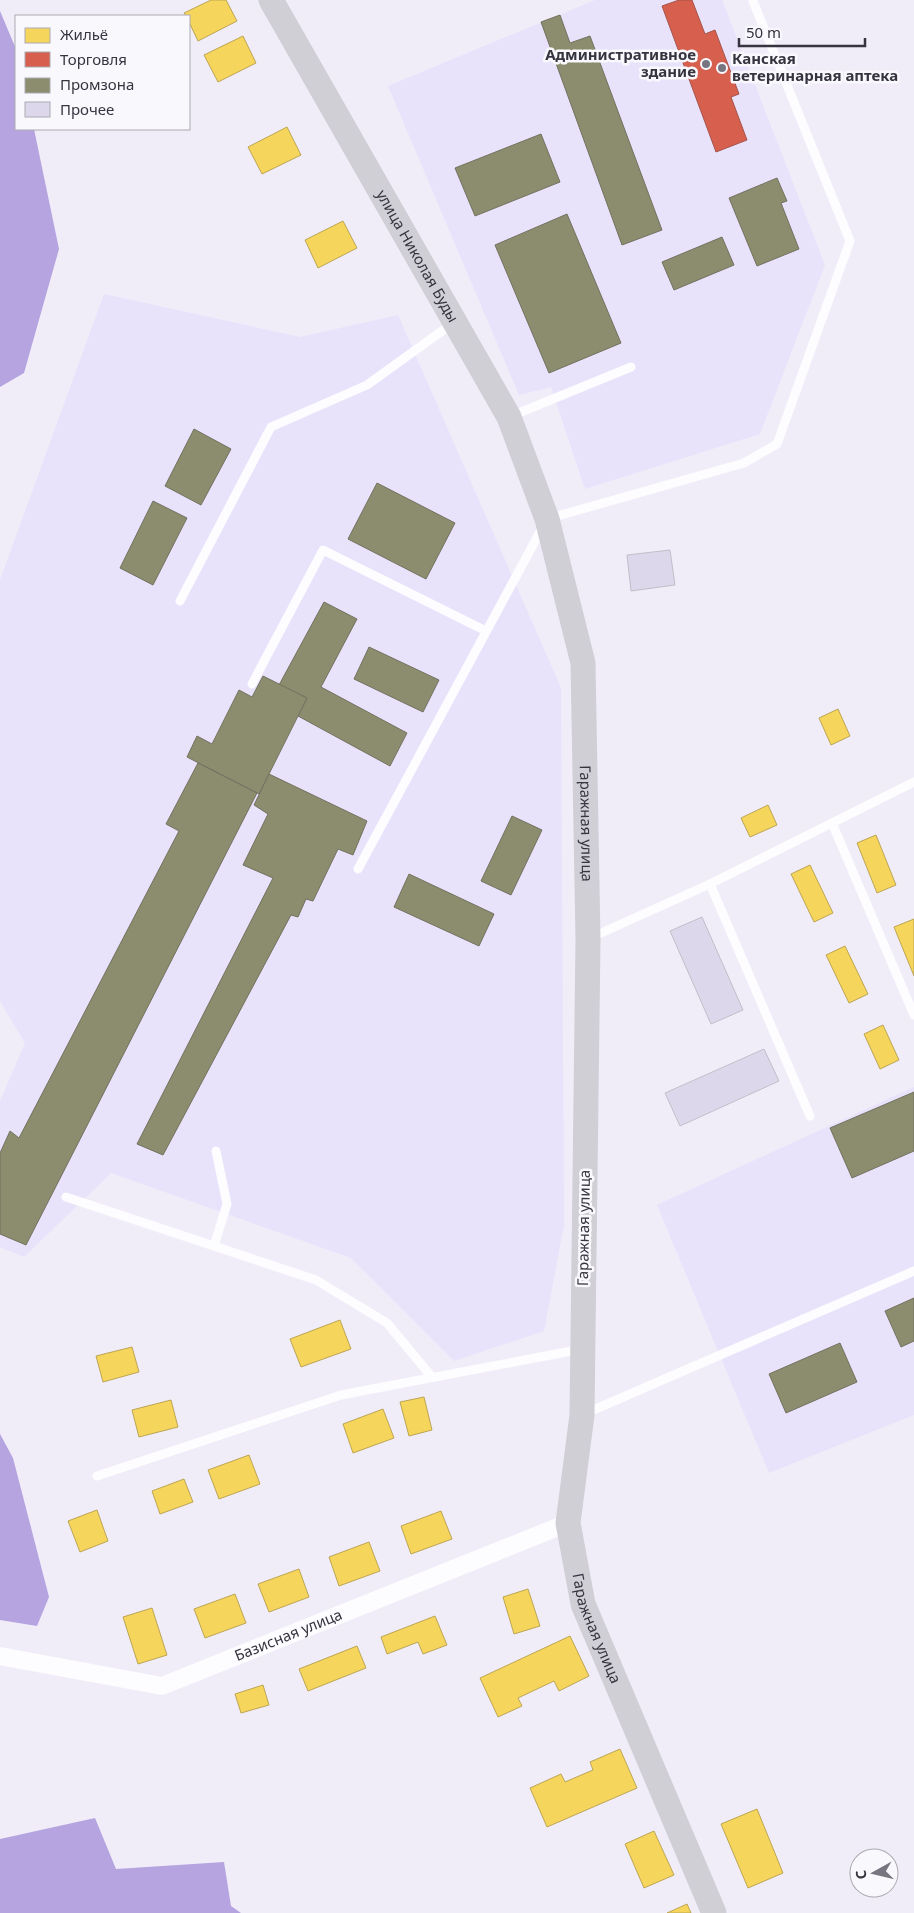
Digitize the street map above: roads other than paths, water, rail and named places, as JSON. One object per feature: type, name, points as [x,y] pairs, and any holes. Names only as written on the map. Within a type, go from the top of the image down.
[{"type":"street","name":"улица Николая Буды","points":[[271,0],[509,417],[547,519]]},
{"type":"street","name":"Гаражная улица","points":[[547,519],[583,663],[588,939],[582,1415],[568,1523],[583,1604],[714,1913]]},
{"type":"street","name":"Базисная улица","points":[[0,1656],[162,1686],[568,1523]]},
{"type":"lane","points":[[358,869],[547,519],[744,463],[777,444],[850,241],[753,1]]},
{"type":"lane","points":[[180,601],[271,427],[367,385],[455,322]]},
{"type":"lane","points":[[509,417],[631,367]]},
{"type":"lane","points":[[252,684],[323,550],[486,631]]},
{"type":"lane","points":[[588,939],[710,884],[914,782]]},
{"type":"lane","points":[[832,822],[914,1015]]},
{"type":"lane","points":[[710,884],[810,1116]]},
{"type":"lane","points":[[214,1246],[227,1204],[216,1151]]},
{"type":"lane","points":[[66,1197],[316,1280],[387,1323],[432,1377]]},
{"type":"lane","points":[[582,1415],[914,1271]]},
{"type":"lane","points":[[97,1476],[342,1395],[582,1348]]},
{"type":"place","name":"Административное здание","points":[[706,64]]},
{"type":"place","name":"Канская ветеринарная аптека","points":[[722,68]]}]
